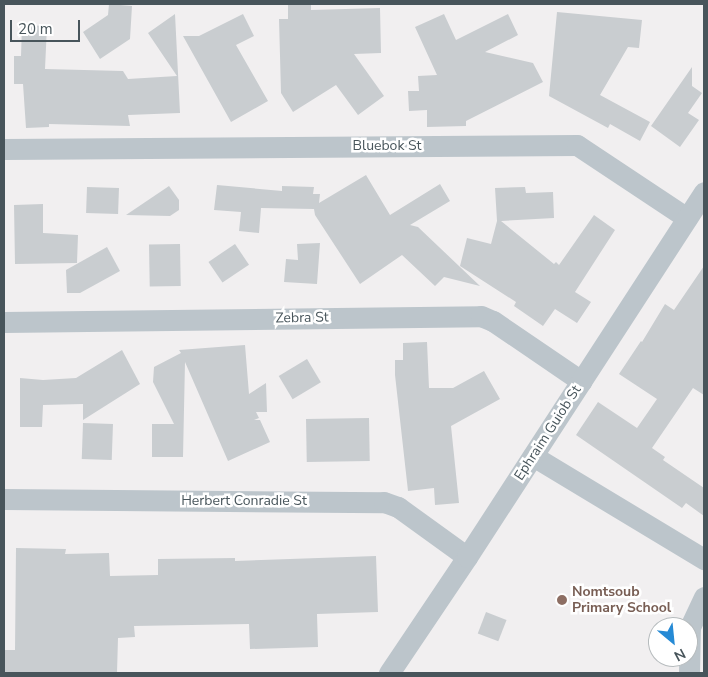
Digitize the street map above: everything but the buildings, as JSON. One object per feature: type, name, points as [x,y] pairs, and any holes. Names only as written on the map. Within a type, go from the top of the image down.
[{"type":"street","name":"Bluebok St","points":[[4,149],[577,145],[687,218]]},
{"type":"street","name":"Ephraim Guiob St","points":[[389,673],[467,557],[704,192]]},
{"type":"street","name":"Zebra St","points":[[4,322],[481,316],[493,321],[581,381]]},
{"type":"street","points":[[533,456],[704,559]]},
{"type":"street","name":"Herbert Conradie St","points":[[4,499],[384,502],[398,507],[467,557]]},
{"type":"street","points":[[689,673],[690,627],[704,597]]},
{"type":"place","name":"Nomtsoub Primary School","points":[[562,600]]}]
